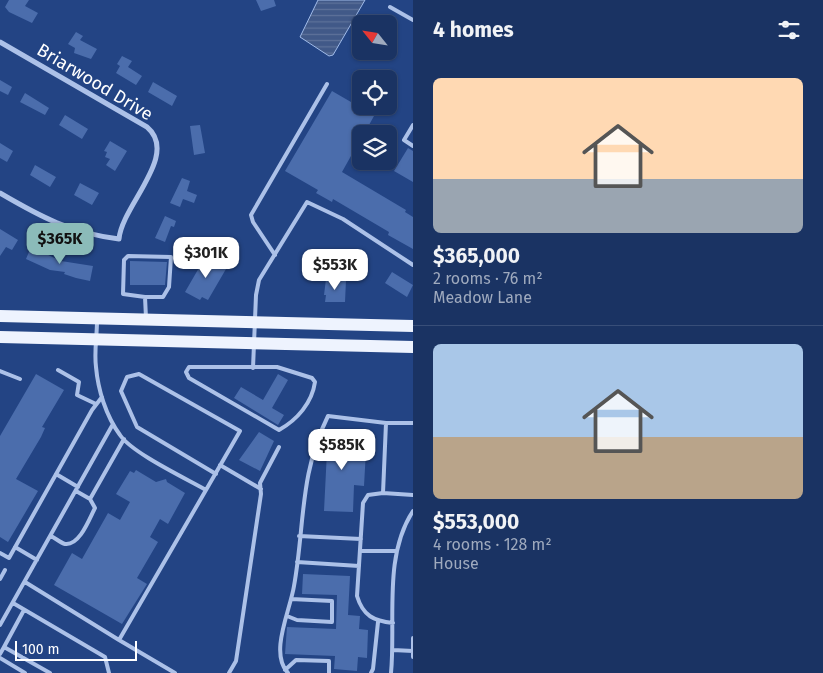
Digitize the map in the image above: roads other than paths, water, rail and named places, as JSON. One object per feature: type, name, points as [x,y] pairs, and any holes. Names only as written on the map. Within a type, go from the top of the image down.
[{"type":"main road","points":[[0,316],[413,326]]},
{"type":"main road","points":[[0,337],[413,347]]},
{"type":"street","name":"Briarwood Drive","points":[[0,42],[143,125],[155,136],[158,155],[123,225],[119,238],[84,233],[59,225],[0,194]]},
{"type":"lane","points":[[390,7],[413,20]]},
{"type":"lane","points":[[275,255],[253,222],[251,215],[327,84]]},
{"type":"lane","points":[[413,125],[404,140],[413,146]]},
{"type":"lane","points":[[253,368],[256,295],[259,280],[306,202],[310,202],[343,219],[413,265]]},
{"type":"lane","points":[[128,256],[171,257],[169,287],[163,297],[145,297],[123,294],[124,260],[128,256]]},
{"type":"lane","points":[[145,297],[146,320]]},
{"type":"lane","points":[[96,319],[96,366],[102,397],[113,424],[124,439],[136,449],[206,490]]},
{"type":"lane","points":[[189,367],[253,368],[277,367],[305,374],[315,382],[314,392],[304,410],[279,430],[189,378],[186,372],[189,367]]},
{"type":"lane","points":[[58,370],[79,382],[77,394],[96,404]]},
{"type":"lane","points":[[0,371],[20,379]]},
{"type":"lane","points":[[119,640],[216,474],[240,431],[139,374],[128,378],[121,391],[137,427],[216,474]]},
{"type":"lane","points":[[0,553],[9,558],[96,404],[102,397]]},
{"type":"lane","points":[[329,673],[330,661],[296,660],[286,672],[280,662],[282,626],[287,616],[291,599],[308,473],[318,437],[328,416],[386,423],[413,423]]},
{"type":"lane","points":[[383,493],[386,423]]},
{"type":"lane","points":[[0,625],[113,424]]},
{"type":"lane","points":[[90,499],[124,439]]},
{"type":"lane","points":[[229,673],[236,661],[261,489],[260,483],[279,446]]},
{"type":"lane","points":[[220,465],[261,489]]},
{"type":"lane","points":[[51,536],[65,544],[72,542],[78,537],[95,508],[90,499],[56,474]]},
{"type":"lane","points":[[393,624],[378,622],[360,607],[357,596],[363,503],[368,495],[383,493],[413,495]]},
{"type":"lane","points":[[391,673],[396,551],[403,527],[413,512]]},
{"type":"lane","points":[[408,519],[413,524]]},
{"type":"lane","points":[[299,536],[361,539]]},
{"type":"lane","points":[[15,547],[38,560]]},
{"type":"lane","points":[[360,552],[396,551]]},
{"type":"lane","points":[[296,562],[359,566]]},
{"type":"lane","points":[[0,579],[5,570]]},
{"type":"lane","points":[[25,582],[175,673]]},
{"type":"lane","points":[[287,616],[297,620],[332,622],[332,601],[291,599]]},
{"type":"lane","points":[[13,603],[105,657],[108,673]]},
{"type":"lane","points":[[0,654],[24,610]]},
{"type":"lane","points":[[371,673],[378,622]]},
{"type":"lane","points":[[413,638],[413,657]]},
{"type":"lane","points":[[4,647],[50,673]]},
{"type":"lane","points":[[393,650],[413,651]]},
{"type":"lane","points":[[0,658],[25,673]]},
{"type":"water","points":[[318,0],[365,0],[356,15],[352,15],[352,22],[333,55],[329,56],[300,37]]}]
